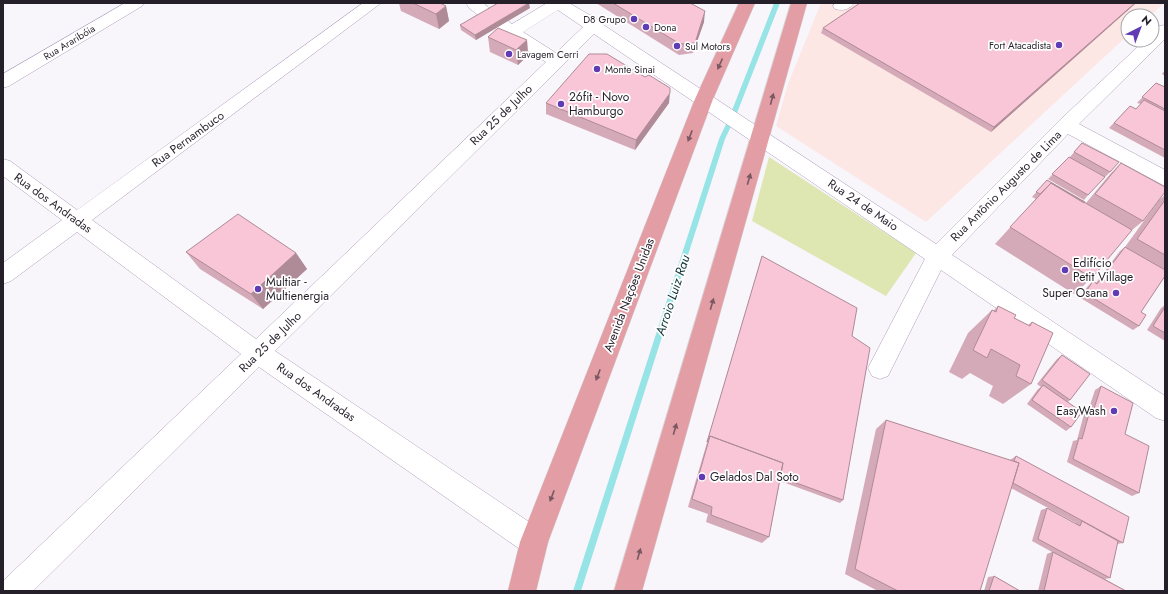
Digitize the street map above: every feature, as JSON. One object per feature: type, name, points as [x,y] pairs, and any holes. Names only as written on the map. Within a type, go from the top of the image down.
[{"type":"main road","name":"Avenida Nações Unidas","points":[[522,591],[534,542],[704,99],[747,3]]},
{"type":"main road","points":[[628,591],[799,3]]},
{"type":"street","name":"Rua Araribóia","points":[[3,82],[136,3]]},
{"type":"street","name":"Rua Pernambuco","points":[[3,275],[372,3]]},
{"type":"street","points":[[479,3],[475,6],[511,32],[557,60]]},
{"type":"street","points":[[511,32],[558,3]]},
{"type":"street","name":"Rua 24 de Maio","points":[[558,3],[594,25],[761,136],[1165,410]]},
{"type":"street","name":"Rua 25 de Julho","points":[[13,591],[594,25]]},
{"type":"street","name":"Rua Antônio Augusto de Lima","points":[[880,368],[937,256],[1066,125],[1165,30]]},
{"type":"street","points":[[1066,125],[1165,178]]},
{"type":"street","name":"Rua dos Andradas","points":[[3,166],[258,353],[534,542]]},
{"type":"shaded area","points":[[821,3],[1164,3],[1159,8],[1120,8],[1120,42],[926,222],[776,126],[788,84]]},
{"type":"green space","points":[[769,157],[916,253],[886,296],[752,221]]},
{"type":"building","points":[[413,3],[440,3],[446,6],[436,14]]},
{"type":"building","points":[[498,3],[529,3],[475,35],[460,25]]},
{"type":"building","points":[[613,3],[690,3],[705,11],[695,43],[680,44]]},
{"type":"building","points":[[860,3],[1135,3],[1129,8],[1120,8],[1120,16],[994,127],[823,28]]},
{"type":"building","points":[[498,28],[527,40],[516,50],[488,37]]},
{"type":"building","points":[[589,54],[607,54],[645,77],[649,75],[670,88],[670,93],[636,140],[546,103]]},
{"type":"building","points":[[1156,83],[1165,87],[1165,109],[1142,97]]},
{"type":"building","points":[[1144,100],[1165,111],[1165,150],[1114,123],[1130,106],[1136,109]]},
{"type":"building","points":[[1082,143],[1119,162],[1110,172],[1074,152]]},
{"type":"building","points":[[1069,157],[1105,177],[1088,195],[1052,174]]},
{"type":"building","points":[[1121,163],[1165,187],[1165,192],[1143,221],[1095,194]]},
{"type":"building","points":[[1047,180],[1085,202],[1084,203],[1051,183],[1040,194],[1036,192]]},
{"type":"building","points":[[1051,183],[1132,230],[1092,278],[1010,227]]},
{"type":"building","points":[[1165,200],[1165,255],[1137,239]]},
{"type":"building","name":"Multiar - Multienergia","points":[[238,214],[296,253],[251,294],[186,252]]},
{"type":"building","name":"Super Osana","points":[[1125,247],[1165,270],[1165,276],[1141,312],[1146,315],[1139,326],[1085,293],[1093,281],[1097,284]]},
{"type":"building","points":[[762,256],[857,308],[852,336],[870,348],[843,500],[780,477],[783,463],[710,436],[707,442]]},
{"type":"building","points":[[998,306],[1016,315],[1014,318],[1030,326],[1032,322],[1053,333],[1031,384],[1016,376],[1020,365],[991,349],[987,358],[973,350],[992,310],[996,312]]},
{"type":"building","points":[[1165,307],[1165,333],[1153,326]]},
{"type":"building","points":[[1062,355],[1090,374],[1070,400],[1042,380]]},
{"type":"building","points":[[1043,385],[1082,412],[1071,427],[1032,400]]},
{"type":"building","points":[[1101,386],[1133,403],[1125,434],[1149,446],[1139,493],[1073,459],[1079,438],[1082,439],[1090,410],[1093,412]]},
{"type":"building","points":[[886,420],[1019,463],[980,591],[898,591],[855,569]]},
{"type":"building","points":[[710,436],[783,463],[769,537],[711,515],[712,507],[692,499]]},
{"type":"building","points":[[1016,456],[1129,517],[1123,543],[1013,483],[1019,463],[1014,461]]},
{"type":"building","points":[[1047,508],[1080,526],[1082,521],[1118,541],[1110,578],[1038,539]]},
{"type":"building","points":[[1053,552],[1126,591],[1044,591]]},
{"type":"building","points":[[994,576],[1020,591],[989,591]]},
{"type":"waterway","name":"Arroio Luiz Rau","points":[[577,591],[722,139],[732,118],[777,3]]},
{"type":"place","name":"D8 Grupo","points":[[634,19]]},
{"type":"place","name":"Dona","points":[[646,27]]},
{"type":"place","name":"Fort Atacadista","points":[[1059,45]]},
{"type":"place","name":"Sul Motors","points":[[677,46]]},
{"type":"place","name":"Lavagem Cerri","points":[[509,54]]},
{"type":"place","name":"Monte Sinai","points":[[597,69]]},
{"type":"place","name":"26fit - Novo Hamburgo","points":[[561,104]]},
{"type":"place","name":"Edifício Petit Village","points":[[1065,270]]},
{"type":"place","name":"Multiar - Multienergia","points":[[258,289]]},
{"type":"place","name":"Super Osana","points":[[1116,293]]},
{"type":"place","name":"EasyWash","points":[[1114,411]]},
{"type":"place","name":"Gelados Dal Soto","points":[[702,477]]}]
